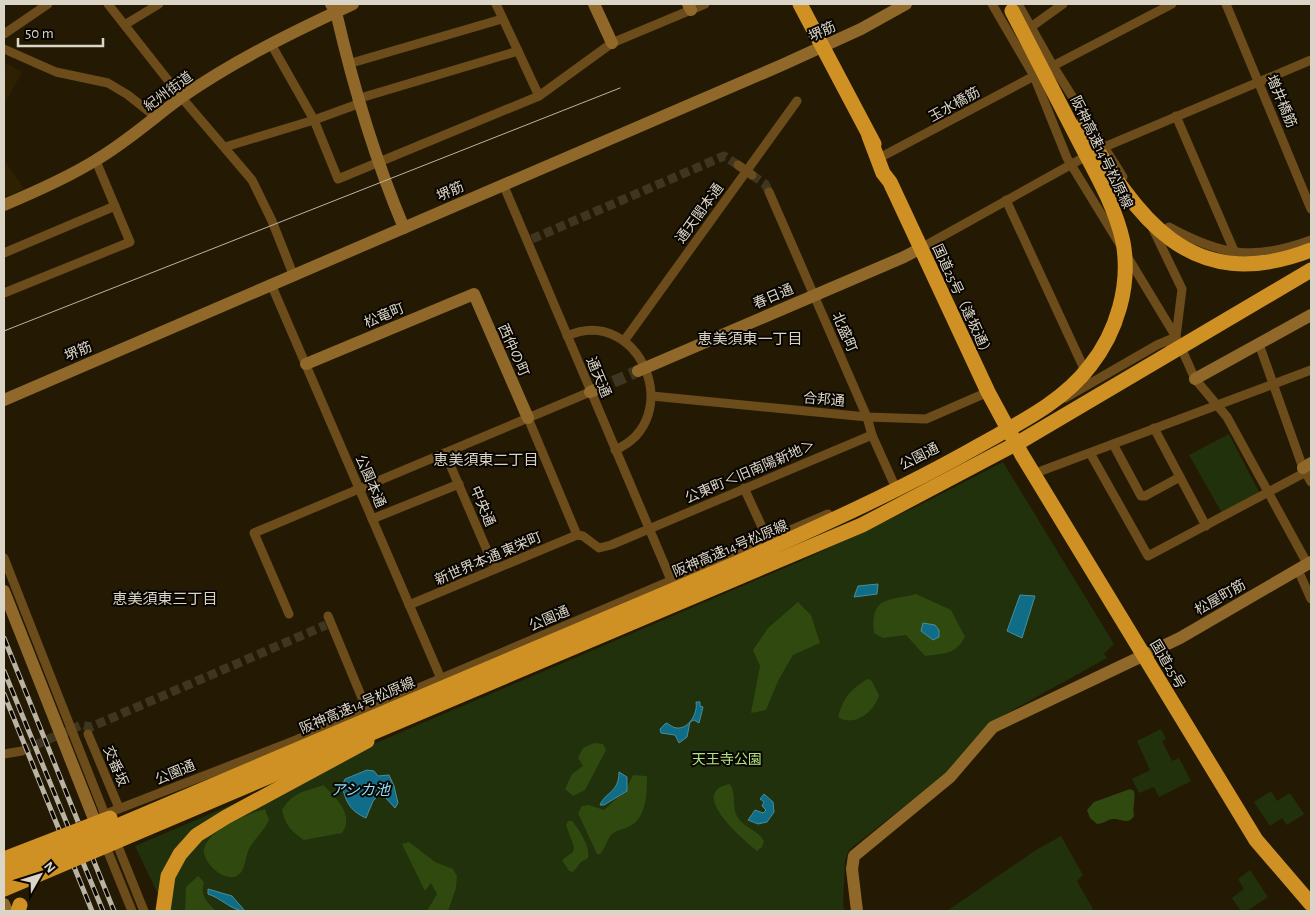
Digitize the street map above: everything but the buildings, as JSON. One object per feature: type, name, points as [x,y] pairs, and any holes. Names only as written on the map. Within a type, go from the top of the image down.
[{"type":"highway","points":[[800,4],[823,47]]},
{"type":"highway","points":[[1013,6],[1120,187],[1157,230],[1188,250],[1221,261],[1239,263],[1276,261],[1311,250]]},
{"type":"highway","name":"阪神高速14号松原線","points":[[4,874],[735,564],[855,511],[932,472],[998,435],[1048,405],[1077,381],[1101,351],[1117,316],[1125,279],[1123,243],[1110,201],[1013,6]]},
{"type":"highway","name":"国道25号（逢坂通）","points":[[823,47],[869,136],[880,165],[890,182],[988,392],[1009,432]]},
{"type":"highway","name":"国道25号（逢坂通）","points":[[869,136],[888,154],[890,182]]},
{"type":"highway","points":[[4,889],[862,525],[1023,440],[1311,270]]},
{"type":"highway","name":"国道25号","points":[[1009,432],[1256,840],[1311,904]]},
{"type":"highway","points":[[163,911],[168,876],[180,854],[198,835],[226,817],[410,718]]},
{"type":"highway","points":[[4,859],[164,797],[194,792]]},
{"type":"street","points":[[4,34],[48,4]]},
{"type":"street","points":[[108,4],[126,24],[182,98],[252,180],[272,221],[293,274]]},
{"type":"street","points":[[126,24],[159,4]]},
{"type":"street","name":"紀州街道","points":[[4,206],[96,161],[182,98],[334,8],[353,4]]},
{"type":"street","points":[[496,4],[539,96]]},
{"type":"street","points":[[594,4],[612,43]]},
{"type":"street","points":[[271,44],[314,120],[338,179],[539,96],[612,43],[690,7],[706,4]]},
{"type":"street","name":"堺筋","points":[[4,400],[823,47],[906,4]]},
{"type":"street","points":[[992,4],[1030,78],[1071,165],[1176,337],[1195,380],[1227,417],[1268,493],[1305,566],[1311,598]]},
{"type":"street","points":[[1031,27],[1063,4]]},
{"type":"street","points":[[1052,66],[1172,4]]},
{"type":"street","name":"増井橋筋","points":[[1226,4],[1258,82],[1307,185],[1311,209]]},
{"type":"street","points":[[1009,432],[1030,435],[1164,357],[1176,337],[1182,289],[1156,234],[1105,146],[1052,66],[1031,27],[1013,6]]},
{"type":"street","points":[[334,8],[358,102],[378,163],[404,228]]},
{"type":"street","points":[[348,64],[502,19]]},
{"type":"street","points":[[4,49],[56,72],[108,83],[128,95],[156,118]]},
{"type":"street","points":[[225,148],[314,120],[358,102],[518,51]]},
{"type":"street","points":[[921,248],[1105,146],[1311,60]]},
{"type":"street","name":"玉水橋筋","points":[[888,154],[1052,66]]},
{"type":"street","name":"通天閣本通","points":[[624,341],[749,173],[797,101]]},
{"type":"street","points":[[1176,116],[1235,253]]},
{"type":"street","points":[[4,293],[130,242],[96,161]]},
{"type":"street","points":[[738,166],[749,173]]},
{"type":"street","name":"通天通","points":[[503,184],[529,241],[567,336],[594,390],[615,450],[671,580]]},
{"type":"street","name":"北盛町","points":[[769,192],[867,417],[872,435],[894,484]]},
{"type":"street","points":[[1006,200],[1097,396]]},
{"type":"street","points":[[4,252],[115,206]]},
{"type":"street","points":[[1156,234],[1169,228],[1195,242],[1235,253],[1282,251],[1311,240]]},
{"type":"street","name":"春日通","points":[[641,369],[904,257],[921,248]]},
{"type":"street","name":"公園本通","points":[[271,284],[306,364],[356,491],[372,519],[439,674]]},
{"type":"street","name":"松竜町","points":[[306,364],[474,294]]},
{"type":"street","name":"西仲の町","points":[[474,294],[528,418]]},
{"type":"street","points":[[1195,380],[1311,315]]},
{"type":"street","points":[[567,336],[592,329],[605,331],[624,341],[636,353],[652,396],[644,425],[632,439],[615,450]]},
{"type":"street","points":[[1009,432],[1157,345],[1176,337]]},
{"type":"street","points":[[1259,344],[1311,482]]},
{"type":"street","points":[[1033,474],[1311,370]]},
{"type":"street","points":[[289,614],[254,534],[594,390]]},
{"type":"street","name":"合邦通","points":[[652,396],[867,417],[926,419],[988,392]]},
{"type":"street","points":[[528,418],[577,535]]},
{"type":"street","points":[[1154,428],[1206,526]]},
{"type":"street","name":"公園通","points":[[99,817],[367,710],[768,540],[894,484],[992,434],[1009,432]]},
{"type":"street","name":"公東町＜旧南陽新地＞","points":[[577,535],[583,536],[593,546],[599,548],[872,435]]},
{"type":"street","points":[[1113,444],[1141,496],[1145,496],[1180,477]]},
{"type":"street","name":"中央通","points":[[446,452],[494,569]]},
{"type":"street","points":[[1090,453],[1148,556],[1268,493],[1307,468]]},
{"type":"street","points":[[372,519],[459,484]]},
{"type":"street","points":[[744,488],[768,540]]},
{"type":"street","name":"新世界本通 東栄町","points":[[409,605],[577,535]]},
{"type":"street","points":[[4,558],[132,911]]},
{"type":"street","name":"松屋町筋","points":[[857,911],[852,869],[854,856],[950,777],[993,727],[1180,638],[1305,566]]},
{"type":"street","points":[[4,592],[99,817],[144,911]]},
{"type":"street","points":[[328,622],[367,710]]},
{"type":"street","name":"交番坂","points":[[88,734],[119,808]]},
{"type":"street","points":[[4,754],[22,751]]},
{"type":"street","points":[[4,867],[17,910]]},
{"type":"street","points":[[4,904],[17,910]]},
{"type":"shaded area","points":[[4,62],[22,72],[4,105]]},
{"type":"shaded area","points":[[4,160],[24,189],[4,197]]},
{"type":"green space","points":[[1229,434],[1259,492],[1222,513],[1189,455]]},
{"type":"green space","name":"天王寺公園","points":[[1003,462],[1114,644],[1104,654],[1107,658],[989,723],[946,773],[849,850],[845,861],[843,905],[845,911],[166,911],[135,846],[801,561],[920,505]]},
{"type":"green space","points":[[916,594],[951,610],[965,637],[953,651],[925,656],[906,635],[883,638],[874,633],[875,612],[878,606],[889,600]]},
{"type":"green space","points":[[798,602],[811,615],[820,643],[793,655],[779,679],[766,710],[751,713],[760,666],[753,650],[768,628]]},
{"type":"green space","points":[[867,679],[871,680],[879,695],[873,707],[857,719],[844,720],[838,717],[848,695]]},
{"type":"green space","points":[[1161,729],[1166,739],[1162,741],[1172,761],[1179,758],[1191,781],[1159,797],[1154,787],[1139,793],[1132,779],[1150,770],[1137,741]]},
{"type":"green space","points":[[594,743],[603,744],[606,750],[585,790],[573,796],[565,789],[572,774],[583,766],[578,758],[583,748]]},
{"type":"green space","points":[[633,775],[647,776],[643,811],[636,822],[612,834],[600,854],[597,854],[578,813],[582,806],[589,805],[604,810],[625,791]]},
{"type":"green space","points":[[730,784],[738,818],[764,841],[762,847],[757,851],[731,827],[716,806],[714,796],[718,789]]},
{"type":"green space","points":[[323,785],[342,807],[346,820],[345,827],[342,833],[304,840],[290,828],[282,810],[295,795]]},
{"type":"green space","points":[[1130,789],[1134,791],[1134,816],[1132,819],[1127,821],[1112,819],[1097,824],[1090,818],[1087,810],[1094,802]]},
{"type":"green space","points":[[1271,791],[1277,801],[1290,793],[1304,814],[1287,825],[1282,818],[1270,826],[1254,802]]},
{"type":"green space","points":[[265,809],[269,820],[249,849],[240,874],[232,877],[216,871],[207,861],[204,851],[211,837],[228,824]]},
{"type":"green space","points":[[568,821],[572,821],[588,849],[588,858],[581,862],[573,872],[569,871],[562,860],[573,852],[574,847],[566,825]]},
{"type":"green space","points":[[1061,836],[1083,875],[1077,881],[1094,911],[947,911],[1036,850]]},
{"type":"green space","points":[[409,842],[435,862],[453,869],[457,876],[456,888],[448,911],[427,911],[437,894],[431,883],[425,891],[402,844]]},
{"type":"green space","points":[[1250,870],[1268,897],[1247,911],[1241,911],[1232,898],[1244,889],[1238,879]]},
{"type":"green space","points":[[198,876],[204,882],[203,891],[205,898],[216,911],[185,911],[186,887]]},
{"type":"water","points":[[878,584],[877,594],[854,597],[858,586]]},
{"type":"water","points":[[1020,595],[1035,596],[1022,638],[1007,631]]},
{"type":"water","points":[[923,623],[935,625],[939,630],[939,637],[933,640],[921,631]]},
{"type":"water","points":[[696,702],[700,702],[700,706],[703,707],[699,723],[694,720],[690,722],[692,720],[696,711]]},
{"type":"water","points":[[690,722],[687,737],[679,743],[675,735],[661,733],[660,729],[666,723],[677,728],[685,726]]},
{"type":"water","name":"アシカ池","points":[[367,770],[374,771],[378,776],[389,775],[398,803],[395,808],[383,795],[379,795],[373,801],[366,818],[352,809],[345,797],[342,786],[345,779]]},
{"type":"water","points":[[619,772],[627,777],[627,791],[604,805],[600,805],[617,784]]},
{"type":"water","points":[[764,794],[773,802],[774,812],[767,822],[758,824],[748,820],[755,810],[763,813],[766,810],[762,806],[764,802],[760,799]]},
{"type":"water","points":[[208,889],[232,896],[245,911],[236,909],[208,894]]},
{"type":"tunnel","points":[[532,239],[724,156],[738,165]]},
{"type":"tunnel","points":[[752,175],[765,184],[769,192]]},
{"type":"tunnel","points":[[597,389],[638,371]]},
{"type":"tunnel","points":[[22,751],[81,725],[91,727],[326,625]]},
{"type":"tram line","points":[[4,331],[620,88]]},
{"type":"railway","points":[[4,638],[114,911]]},
{"type":"railway","points":[[4,671],[103,911]]},
{"type":"railway","points":[[4,694],[92,911]]},
{"type":"district","name":"恵美須東一丁目","points":[[750,339]]},
{"type":"district","name":"恵美須東二丁目","points":[[486,460]]},
{"type":"district","name":"恵美須東三丁目","points":[[165,599]]}]
